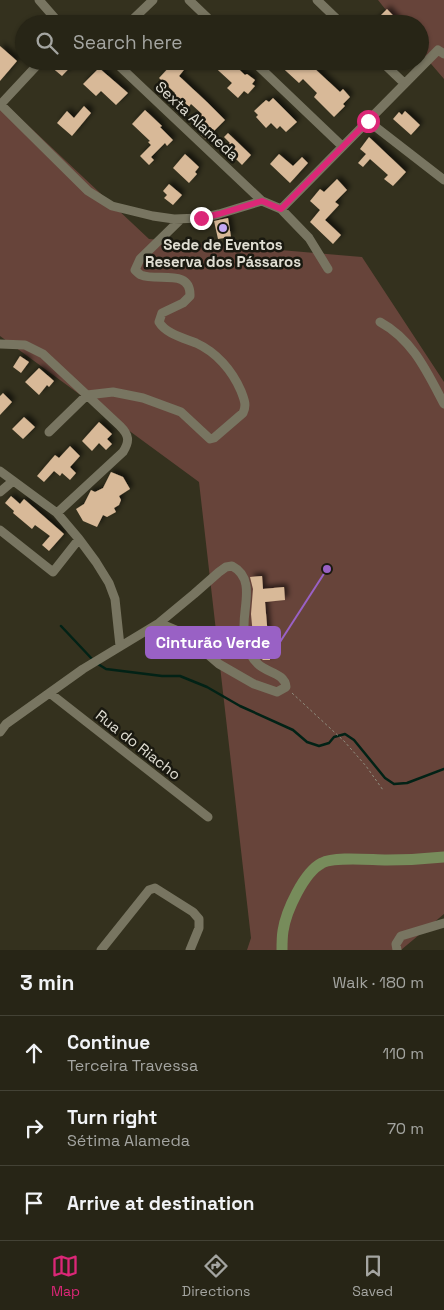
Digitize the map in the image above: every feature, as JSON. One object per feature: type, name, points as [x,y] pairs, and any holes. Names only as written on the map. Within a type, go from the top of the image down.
[{"type":"main road","points":[[282,950],[283,930],[290,909],[306,878],[312,870],[323,862],[334,860],[444,858]]},
{"type":"street","points":[[39,0],[52,15]]},
{"type":"street","points":[[137,15],[153,0]]},
{"type":"street","points":[[189,0],[205,15]]},
{"type":"street","points":[[317,0],[333,15]]},
{"type":"street","points":[[429,62],[441,52]]},
{"type":"street","points":[[33,70],[0,105],[88,191],[112,206],[153,216],[181,219],[219,214],[262,201],[281,209],[309,238],[328,269]]},
{"type":"street","name":"Sexta Alameda","points":[[124,70],[262,201]]},
{"type":"street","points":[[262,70],[342,146]]},
{"type":"street","points":[[390,70],[404,83]]},
{"type":"street","points":[[281,209],[404,83],[420,70]]},
{"type":"street","points":[[368,121],[444,180]]},
{"type":"street","points":[[49,432],[87,395],[113,392],[143,398],[181,412],[210,439],[214,438],[242,413],[245,408],[245,401],[234,378],[223,362],[198,344],[168,331],[159,322],[162,313],[183,303],[190,296],[191,289],[186,282],[174,277],[142,275],[135,270],[140,259],[181,219]]},
{"type":"street","points":[[380,322],[401,335],[414,349],[444,404]]},
{"type":"street","points":[[0,344],[25,345],[43,354],[128,435],[128,444],[123,452],[56,513]]},
{"type":"street","points":[[0,471],[56,513],[79,539],[109,583],[115,599],[120,646]]},
{"type":"street","points":[[0,492],[13,481]]},
{"type":"street","points":[[0,530],[53,572],[79,539]]},
{"type":"street","points":[[0,732],[3,720],[51,694],[83,670],[159,623],[219,572],[226,567],[232,566],[243,574],[246,583],[244,632],[252,658],[258,665],[282,677],[286,687],[277,692],[254,684],[219,664],[178,631],[159,623]]},
{"type":"street","name":"Rua do Riacho","points":[[51,694],[208,817]]},
{"type":"street","points":[[101,950],[151,889],[156,888],[193,912],[199,919],[198,928],[190,950]]},
{"type":"street","points":[[397,950],[396,944],[402,936],[444,923]]},
{"type":"path","points":[[286,687],[303,705],[335,731],[384,790]]},
{"type":"shaded area","points":[[378,0],[444,0],[444,79],[429,62],[429,15],[390,15]]},
{"type":"shaded area","points":[[0,99],[149,239],[362,257],[444,382],[444,914],[401,950],[247,950],[251,938],[199,482],[0,336]]},
{"type":"building","points":[[387,9],[393,15],[381,15]]},
{"type":"building","points":[[0,46],[15,59],[15,63],[0,81]]},
{"type":"building","points":[[55,70],[68,70],[62,76]]},
{"type":"building","points":[[97,70],[101,70],[128,93],[116,105],[101,91],[96,96],[83,84]]},
{"type":"building","points":[[167,70],[184,70],[179,76],[225,120],[211,134],[213,136],[208,141],[201,135],[207,130],[197,119],[202,114],[191,104],[189,107],[183,101],[181,103],[172,96],[175,93],[159,78]]},
{"type":"building","points":[[218,70],[240,70],[255,80],[252,84],[255,86],[248,94],[244,91],[238,98],[227,88],[232,83]]},
{"type":"building","points":[[285,70],[316,70],[340,92],[343,89],[350,97],[343,104],[345,106],[334,117],[314,97],[317,93],[303,79],[299,83]]},
{"type":"building","points":[[273,98],[297,122],[286,132],[280,126],[277,129],[271,123],[266,128],[256,117],[258,115],[254,111],[266,100],[269,102]]},
{"type":"building","points":[[84,106],[91,113],[72,136],[57,123],[67,111],[74,118]]},
{"type":"building","points":[[145,110],[162,126],[160,127],[173,140],[167,146],[165,143],[151,157],[154,160],[149,165],[140,156],[151,145],[148,142],[150,141],[132,124]]},
{"type":"building","points":[[405,111],[420,125],[411,135],[393,119],[399,112],[402,115]]},
{"type":"building","points":[[228,133],[251,155],[242,165],[225,148],[230,143],[224,137]]},
{"type":"building","points":[[369,137],[406,172],[393,186],[384,179],[388,175],[370,159],[363,167],[358,163],[366,154],[360,149]]},
{"type":"building","points":[[185,154],[199,167],[195,172],[197,174],[189,183],[173,168]]},
{"type":"building","points":[[279,154],[293,166],[302,157],[308,163],[290,183],[270,164]]},
{"type":"building","points":[[337,179],[347,190],[335,202],[339,205],[325,220],[341,235],[333,244],[310,222],[320,210],[310,201],[320,189],[324,192]]},
{"type":"building","points":[[169,184],[182,195],[173,205],[164,198],[167,195],[163,191]]},
{"type":"building","name":"Sede de Eventos Reserva dos Pássaros","points":[[228,218],[231,237],[218,239],[214,221]]},
{"type":"building","points":[[20,356],[29,362],[21,373],[13,367]]},
{"type":"building","points":[[39,368],[54,381],[49,387],[47,385],[39,395],[25,382]]},
{"type":"building","points":[[3,393],[12,402],[0,415],[0,396]]},
{"type":"building","points":[[24,417],[35,427],[23,439],[12,429]]},
{"type":"building","points":[[99,422],[112,434],[107,439],[112,444],[106,450],[99,443],[92,451],[82,441]]},
{"type":"building","points":[[70,446],[80,456],[70,467],[76,473],[70,480],[62,473],[60,476],[54,471],[44,482],[37,476],[55,455],[59,458]]},
{"type":"building","points":[[111,472],[123,477],[130,489],[119,496],[121,500],[119,505],[114,508],[116,512],[107,517],[103,515],[97,527],[83,521],[76,509],[84,504],[91,490],[95,492],[103,488]]},
{"type":"building","points":[[11,496],[20,504],[24,499],[64,534],[49,551],[42,545],[50,536],[35,525],[32,529],[13,513],[14,511],[5,503]]},
{"type":"building","points":[[262,576],[263,589],[284,587],[285,600],[265,602],[270,660],[263,660],[258,655],[254,646],[251,614],[253,589],[250,577]]},
{"type":"waterway","points":[[61,626],[93,660]]},
{"type":"waterway","points":[[98,664],[106,669],[162,676],[180,676],[207,687],[240,706],[293,730],[307,742],[319,746],[329,743],[334,737],[345,734],[354,740],[385,778],[394,784],[407,783],[444,769]]},
{"type":"place","name":"Sede de Eventos Reserva dos Pássaros","points":[[223,228]]},
{"type":"place","name":"Cinturão Verde","points":[[327,569]]},
{"type":"route","points":[[201,218],[262,201],[281,209],[368,121]]}]
